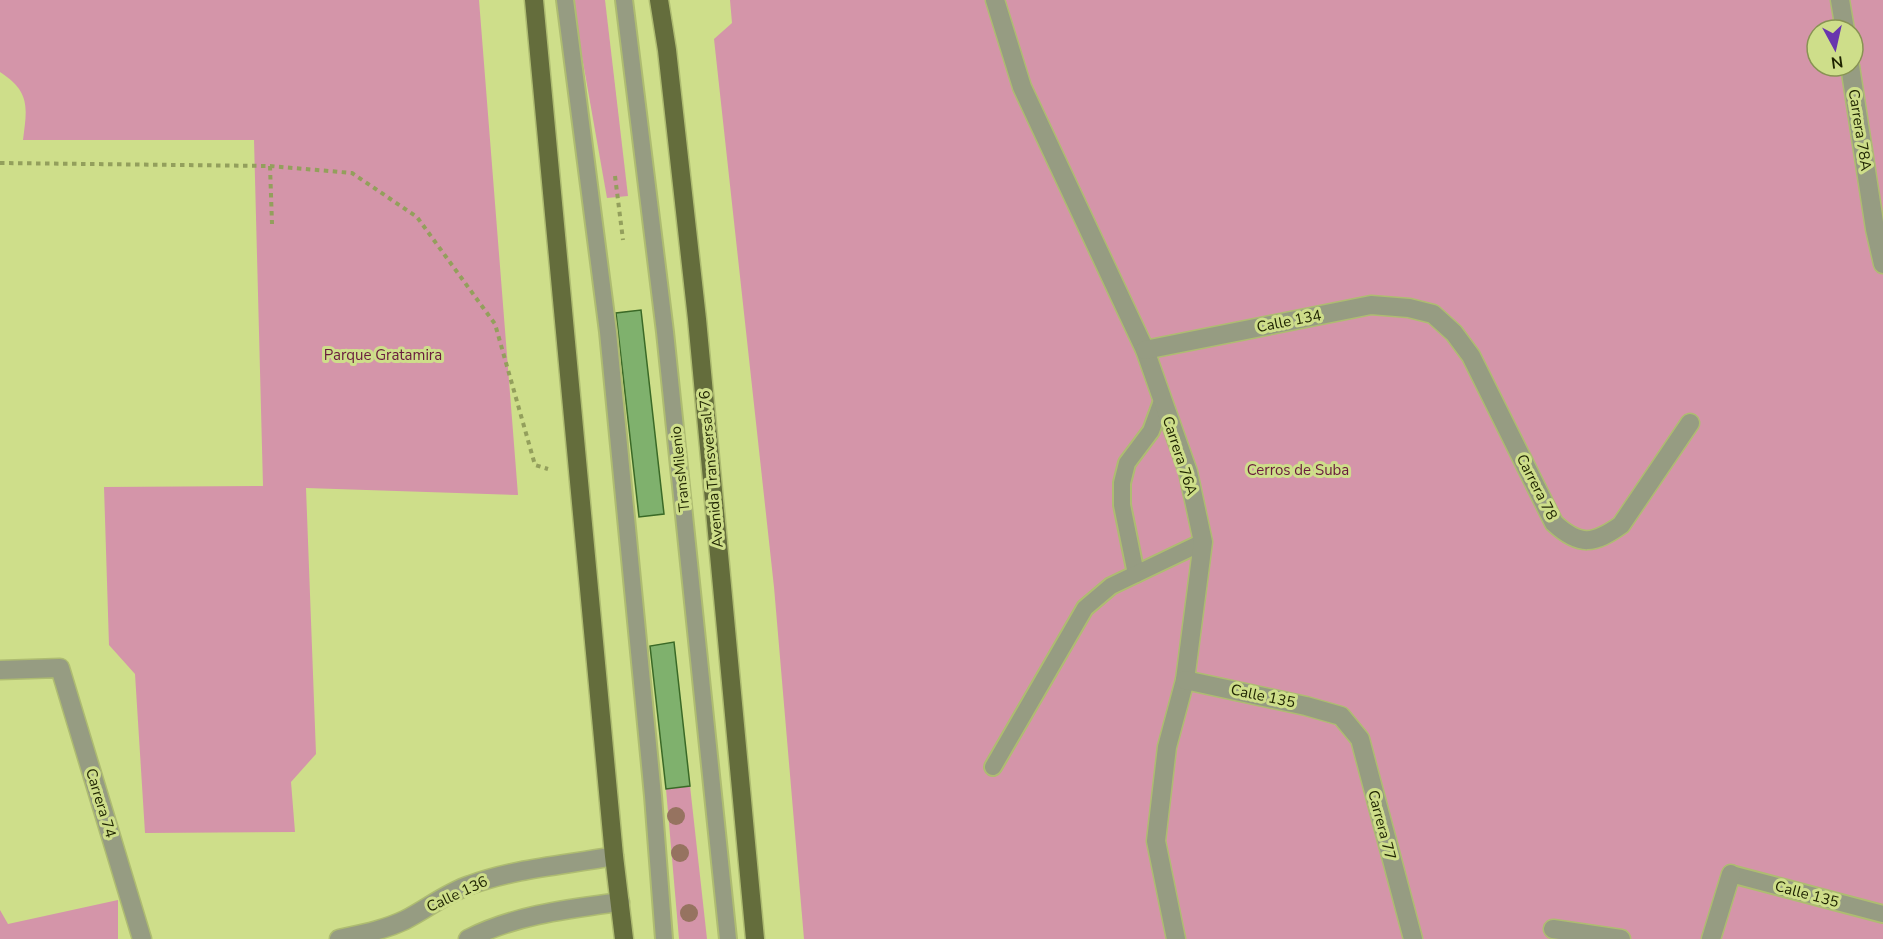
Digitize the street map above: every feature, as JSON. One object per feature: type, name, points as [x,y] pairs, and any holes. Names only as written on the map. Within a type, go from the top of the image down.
[{"type":"main road","points":[[534,0],[614,855],[624,939]]},
{"type":"main road","name":"Avenida Transversal 76","points":[[659,0],[667,50],[698,319],[755,939]]},
{"type":"street","name":"Carrera 76A","points":[[995,0],[1022,87],[1145,350],[1188,472],[1203,542],[1185,680],[1167,747],[1156,841],[1175,939]]},
{"type":"street","points":[[1840,0],[1843,18]]},
{"type":"street","name":"Carrera 78A","points":[[1852,78],[1875,229],[1883,264]]},
{"type":"street","name":"Calle 134","points":[[1145,350],[1371,305],[1409,308],[1433,314]]},
{"type":"street","name":"Carrera 78","points":[[1433,314],[1454,333],[1471,356],[1554,523],[1567,536],[1586,541],[1606,536],[1622,525],[1690,423]]},
{"type":"street","name":"Carrera 74","points":[[0,670],[60,668],[142,939]]},
{"type":"street","name":"Calle 135","points":[[1185,680],[1306,705],[1341,716]]},
{"type":"street","name":"Carrera 77","points":[[1341,716],[1360,739],[1413,939]]},
{"type":"street","name":"Calle 136","points":[[339,939],[380,930],[406,920],[467,886],[504,874],[614,855]]},
{"type":"street","points":[[1711,939],[1731,874]]},
{"type":"street","points":[[468,939],[484,931],[544,913],[620,902]]},
{"type":"street","points":[[1553,929],[1621,939]]},
{"type":"lane","points":[[565,0],[608,332],[653,796],[664,939]]},
{"type":"lane","name":"TransMilenio","points":[[624,0],[665,332],[728,939]]},
{"type":"lane","points":[[1136,574],[1122,505],[1122,483],[1127,463],[1151,431],[1162,400]]},
{"type":"lane","points":[[993,768],[1085,608],[1111,586],[1203,542]]},
{"type":"lane","name":"Calle 135","points":[[1731,874],[1883,914]]},
{"type":"path","points":[[0,163],[270,166],[352,173],[417,217],[495,324],[535,465],[548,469]]},
{"type":"path","points":[[270,166],[272,224]]},
{"type":"green space","name":"Parque Gratamira","points":[[0,0],[479,0],[518,495],[306,488],[316,754],[291,782],[295,832],[145,833],[135,674],[109,645],[104,487],[263,486],[254,140],[23,140],[25,101],[17,87],[0,72]]},
{"type":"green space","points":[[572,0],[605,0],[628,196],[607,198]]},
{"type":"green space","name":"Cerros de Suba","points":[[730,0],[1883,0],[1883,939],[804,939],[774,587],[714,39],[732,23]]},
{"type":"green space","points":[[690,786],[707,939],[679,939],[666,789]]},
{"type":"green space","points":[[118,900],[118,939],[0,939],[0,910],[8,924]]},
{"type":"building","points":[[641,310],[664,514],[639,517],[616,313]]},
{"type":"building","points":[[674,642],[690,786],[666,789],[650,646]]}]
